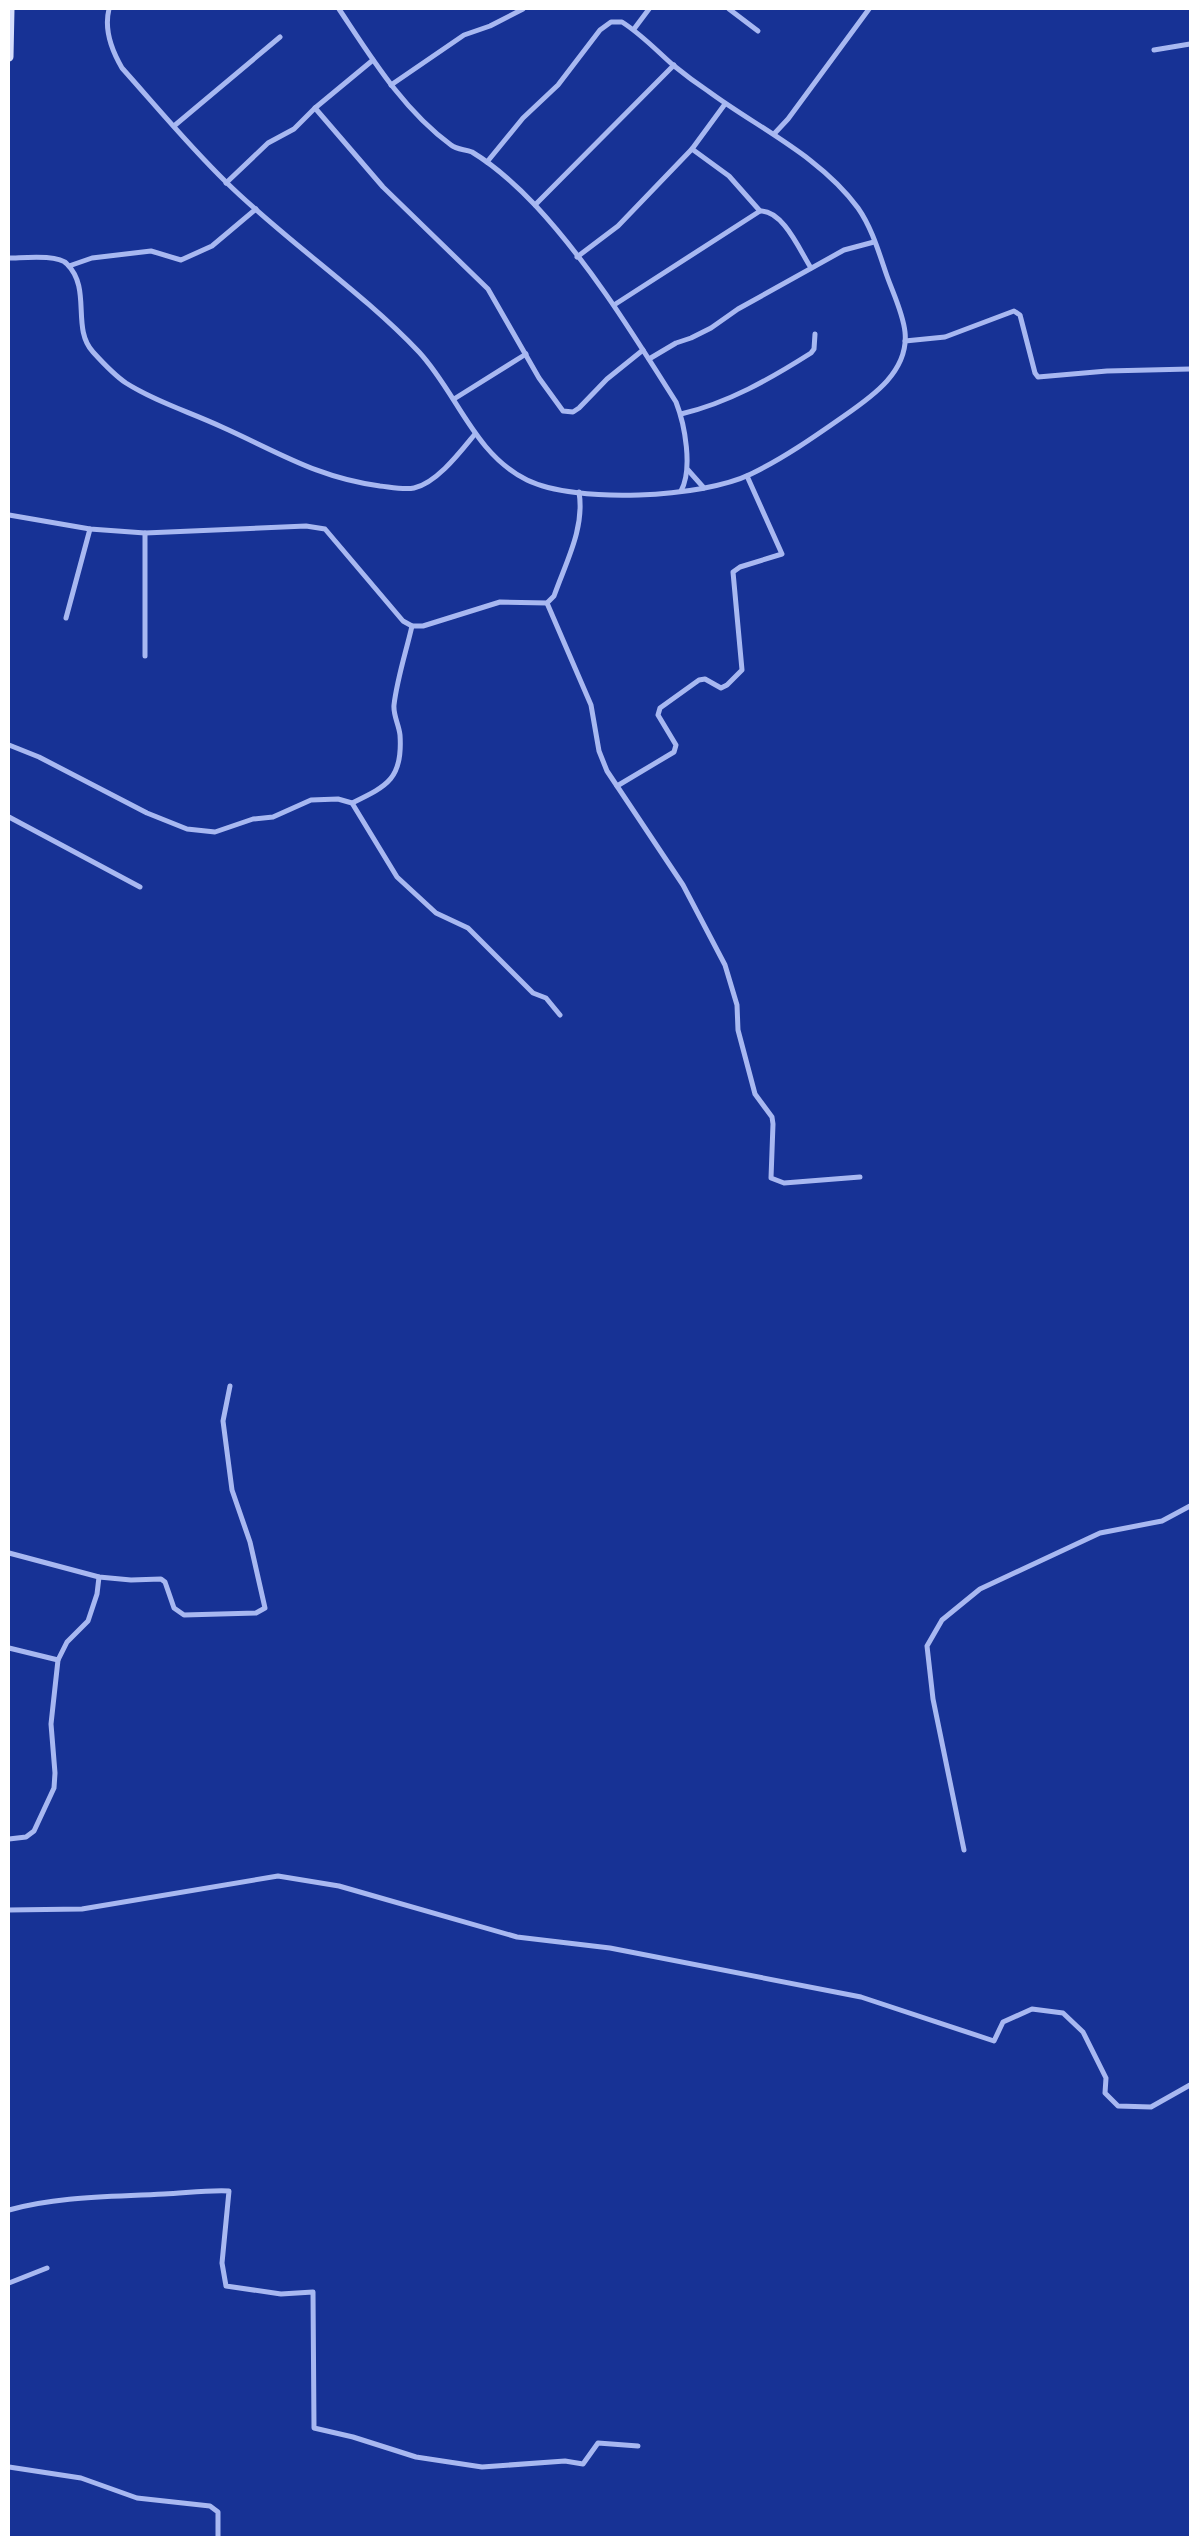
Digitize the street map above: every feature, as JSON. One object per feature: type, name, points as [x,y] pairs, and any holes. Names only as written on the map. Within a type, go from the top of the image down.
[{"type":"main road","points":[[9,57],[10,9]]},
{"type":"street","points":[[109,9],[109,37],[115,56],[122,68],[226,183],[382,316],[434,370],[475,434],[496,458],[526,479],[540,485],[601,495],[681,491],[704,488],[748,476],[803,445],[859,406],[897,371],[905,341],[901,313],[874,242],[859,210],[842,191],[806,158],[788,147],[774,134],[725,104],[674,65],[634,29],[616,21],[606,25],[558,85],[523,118],[487,162]]},
{"type":"street","points":[[338,9],[391,85],[423,121],[453,147],[470,151],[487,162],[535,205],[614,305],[676,402],[681,414],[688,469],[687,481],[681,491]]},
{"type":"street","points":[[391,85],[464,35],[490,26],[523,9]]},
{"type":"street","points":[[634,29],[649,9]]},
{"type":"street","points":[[729,9],[758,31]]},
{"type":"street","points":[[774,134],[868,9]]},
{"type":"street","points":[[174,126],[280,37]]},
{"type":"street","points":[[1154,50],[1190,44]]},
{"type":"street","points":[[226,183],[268,144],[294,129],[315,108],[373,60]]},
{"type":"street","points":[[535,205],[674,65]]},
{"type":"street","points":[[577,257],[618,226],[692,149],[725,104]]},
{"type":"street","points":[[315,108],[383,187],[488,289],[557,406],[568,413],[573,412],[587,402],[607,379],[643,350]]},
{"type":"street","points":[[692,149],[729,176],[760,211]]},
{"type":"street","points":[[69,266],[92,258],[151,251],[181,260],[212,246],[256,209]]},
{"type":"street","points":[[614,305],[760,211],[770,212],[779,218],[810,268]]},
{"type":"street","points":[[649,359],[676,342],[692,338],[711,328],[810,268],[844,250],[874,242]]},
{"type":"street","points":[[9,258],[55,258],[62,260],[69,266],[79,285],[82,333],[86,343],[99,359],[124,382],[141,392],[222,426],[295,463],[346,481],[412,488],[424,483],[453,460],[475,434]]},
{"type":"street","points":[[905,341],[945,337],[1014,311],[1020,315],[1035,373],[1038,377],[1107,371],[1190,369]]},
{"type":"street","points":[[681,414],[713,405],[778,374],[811,353],[814,349],[815,334]]},
{"type":"street","points":[[454,399],[526,354]]},
{"type":"street","points":[[688,469],[704,488]]},
{"type":"street","points":[[617,786],[674,752],[676,745],[658,716],[660,708],[699,680],[705,680],[721,688],[727,685],[742,670],[733,572],[740,567],[782,554],[748,476]]},
{"type":"street","points":[[9,515],[90,530],[145,533],[306,526],[325,529],[403,621],[412,626],[423,626],[500,602],[547,603],[554,596],[576,536],[581,518],[579,492]]},
{"type":"street","points":[[66,618],[90,530]]},
{"type":"street","points":[[145,533],[145,656]]},
{"type":"street","points":[[547,603],[591,705],[599,751],[607,771],[683,885],[724,965],[737,1005],[738,1030],[755,1094],[772,1117],[771,1178],[784,1183],[860,1177]]},
{"type":"street","points":[[9,745],[39,757],[147,813],[187,829],[215,832],[253,819],[273,817],[311,800],[338,800],[352,803],[384,787],[394,775],[400,758],[400,734],[394,706],[412,626]]},
{"type":"street","points":[[352,803],[397,877],[436,913],[468,928],[533,993],[546,998],[560,1015]]},
{"type":"street","points":[[9,817],[140,887]]},
{"type":"street","points":[[9,1553],[99,1577],[131,1580],[161,1579],[165,1582],[174,1608],[184,1615],[256,1613],[265,1608],[250,1542],[232,1490],[223,1420],[230,1386]]},
{"type":"street","points":[[964,1850],[933,1699],[927,1646],[942,1620],[980,1589],[1100,1533],[1162,1520],[1190,1506]]},
{"type":"street","points":[[9,1839],[26,1837],[34,1831],[54,1788],[55,1773],[51,1724],[55,1704],[58,1660],[67,1642],[88,1621],[97,1594],[99,1577]]},
{"type":"street","points":[[9,1648],[58,1660]]},
{"type":"street","points":[[9,1910],[82,1909],[278,1876],[339,1886],[517,1938],[610,1948],[862,1996],[994,2041],[1003,2022],[1032,2009],[1063,2013],[1083,2032],[1106,2078],[1105,2093],[1118,2106],[1151,2107],[1190,2085]]},
{"type":"street","points":[[9,2210],[31,2204],[100,2196],[203,2190],[229,2191],[222,2263],[226,2286],[281,2294],[313,2292],[314,2428],[416,2457],[482,2467],[565,2461],[583,2464],[598,2443],[638,2446]]},
{"type":"street","points":[[9,2283],[47,2268]]},
{"type":"street","points":[[9,2467],[81,2478],[137,2498],[210,2506],[218,2512],[218,2537]]}]
